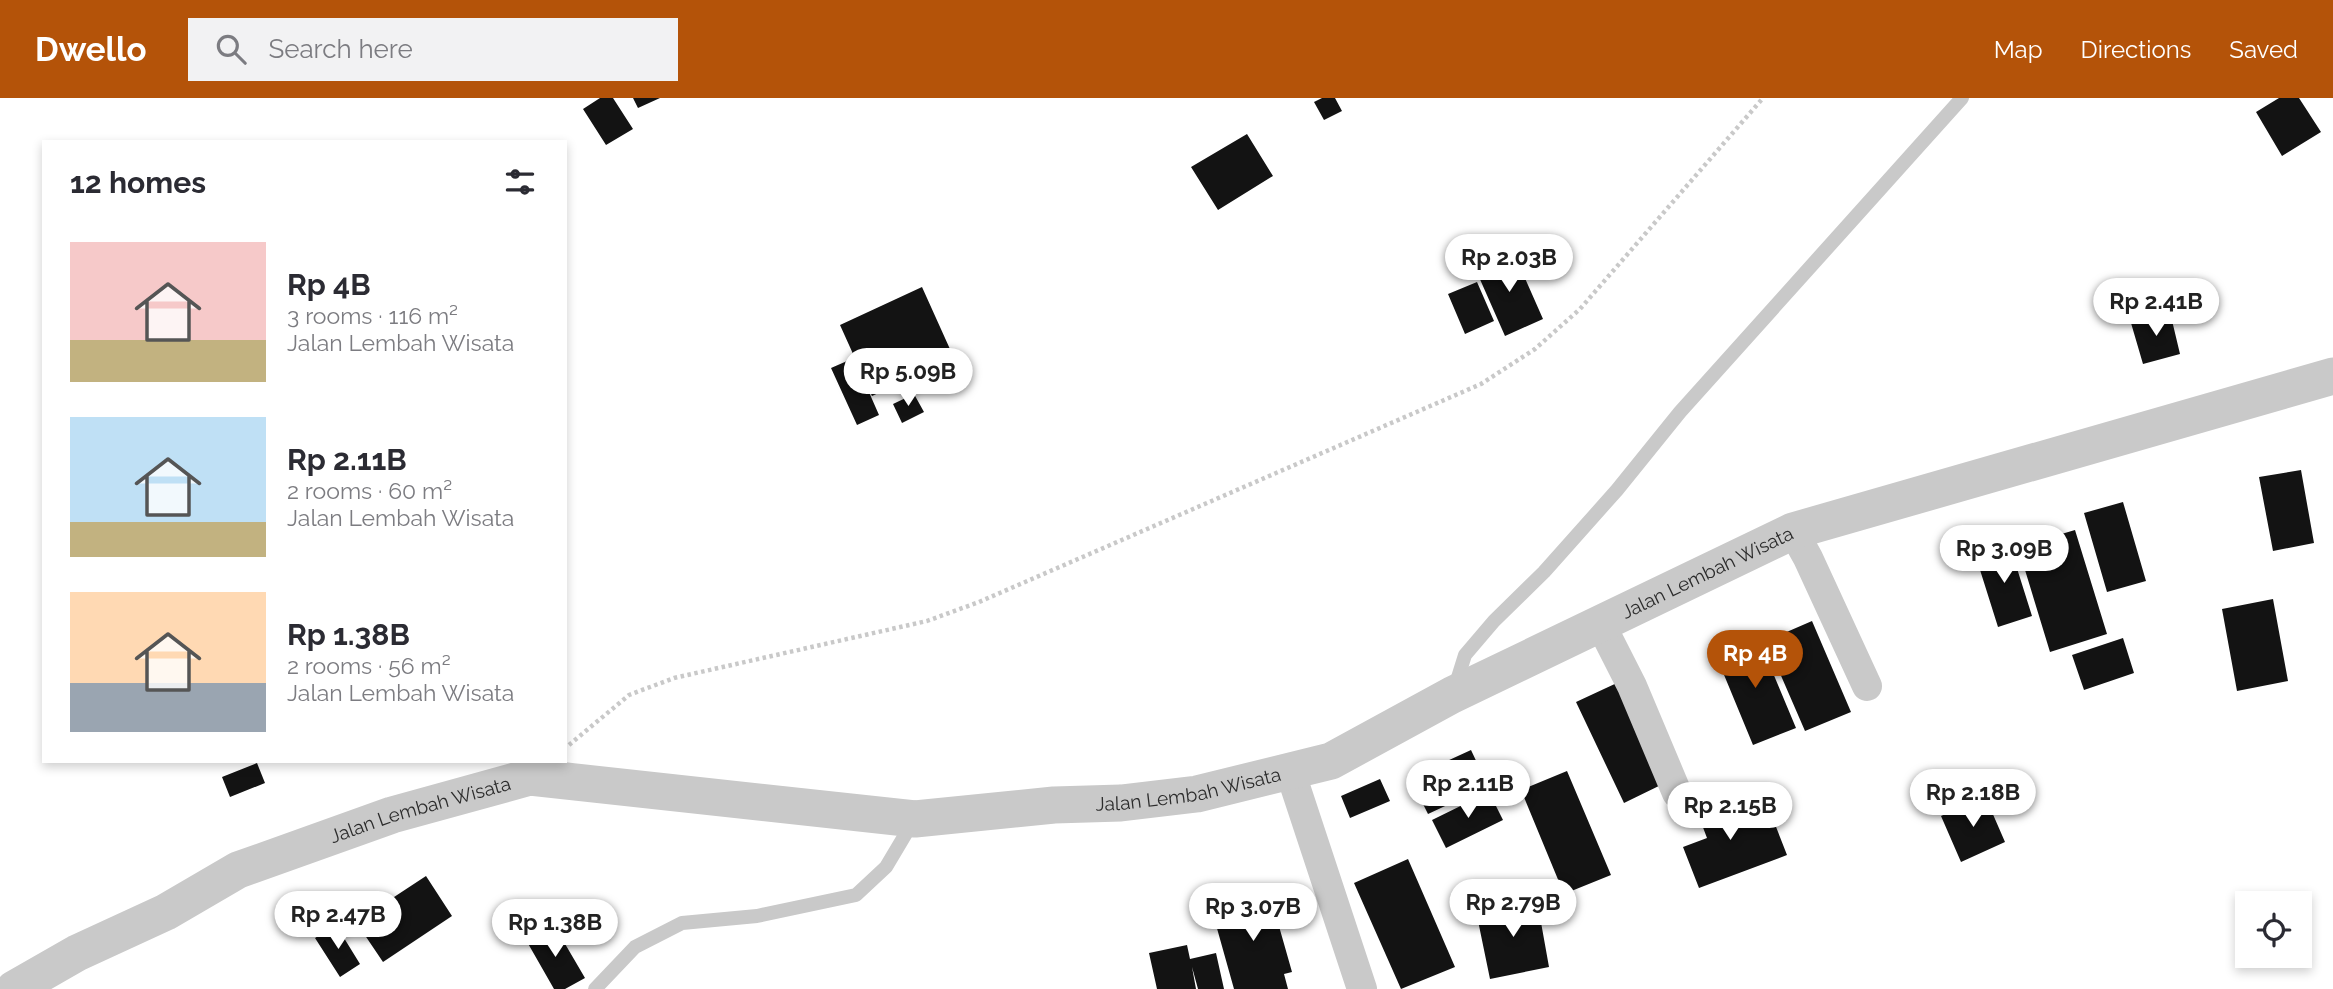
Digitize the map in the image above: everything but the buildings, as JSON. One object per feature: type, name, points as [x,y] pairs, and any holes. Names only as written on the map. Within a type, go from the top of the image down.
[{"type":"street","name":"Jalan Lembah Wisata","points":[[14,989],[77,953],[166,912],[238,870],[392,815],[530,776],[915,819],[1054,805],[1121,803],[1197,794],[1331,761],[1452,695],[1793,531],[2333,376]]},
{"type":"street","points":[[1793,531],[1867,687]]},
{"type":"street","points":[[1600,623],[1632,686],[1677,793]]},
{"type":"street","points":[[1290,771],[1363,989]]},
{"type":"lane","points":[[1452,695],[1465,655],[1544,572],[1617,490],[1680,412],[1962,98]]},
{"type":"lane","points":[[595,989],[635,947],[681,923],[757,916],[856,895],[886,867],[915,819]]},
{"type":"path","points":[[567,746],[629,695],[652,685],[940,617],[1481,384],[1535,349],[1580,309],[1763,98]]}]
